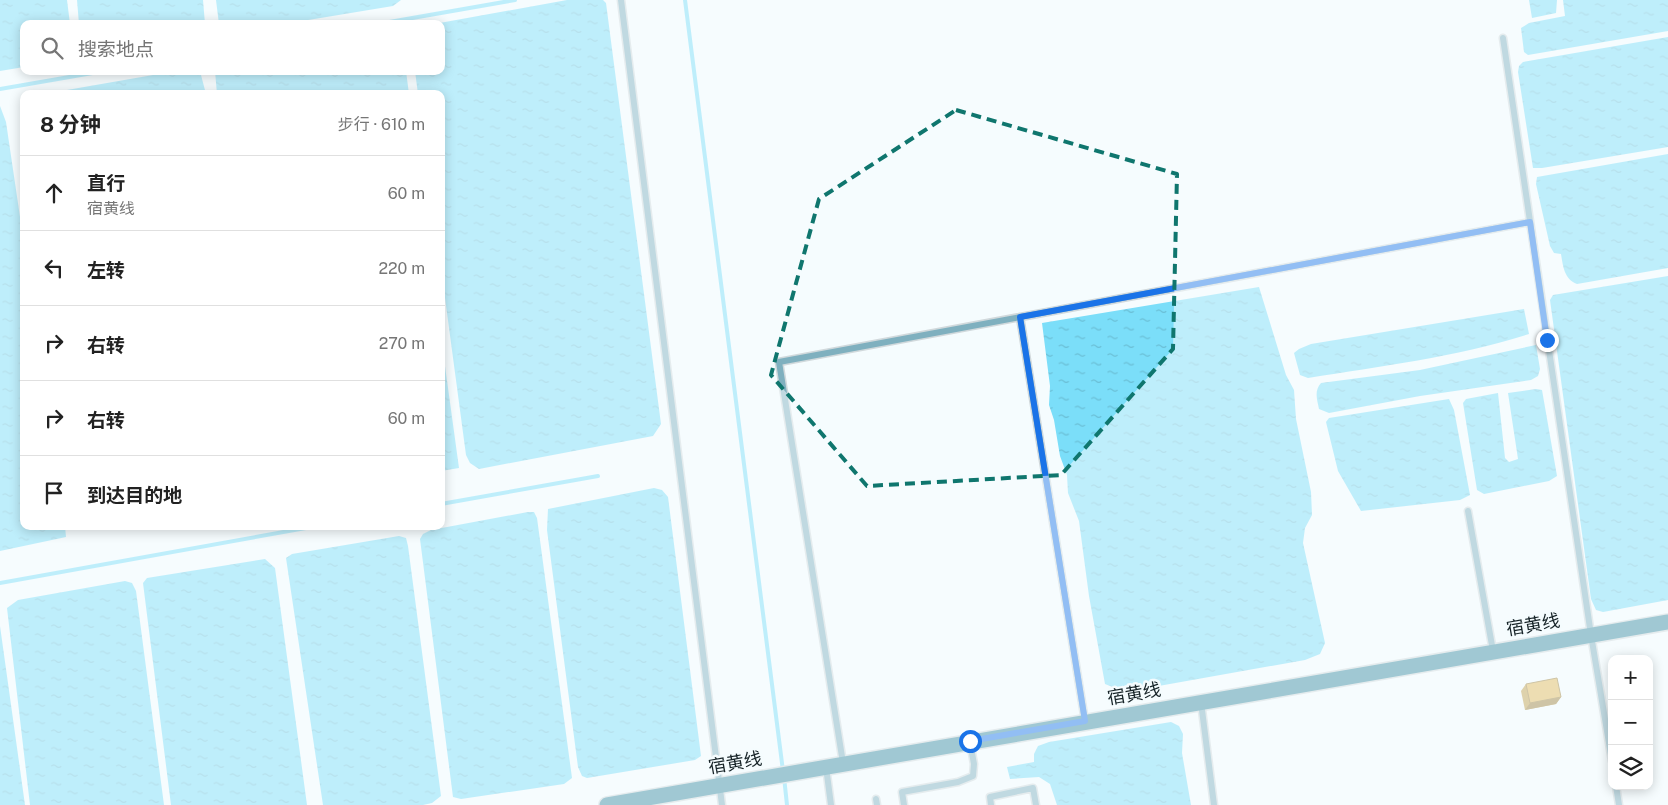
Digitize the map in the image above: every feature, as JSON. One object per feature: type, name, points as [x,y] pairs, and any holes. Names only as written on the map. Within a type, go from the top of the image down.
[{"type":"main road","name":"宿黄线","points":[[607,805],[1200,701],[1668,622]]},
{"type":"lane","points":[[621,0],[722,805]]},
{"type":"lane","points":[[1503,38],[1591,635],[1609,745]]},
{"type":"lane","points":[[843,763],[779,362],[1530,222]]},
{"type":"lane","points":[[1020,317],[1085,721]]},
{"type":"lane","points":[[1468,511],[1494,651]]},
{"type":"lane","points":[[1200,701],[1214,805]]},
{"type":"lane","points":[[904,805],[902,792],[958,782],[973,776],[974,764],[970,741]]},
{"type":"lane","points":[[819,767],[831,805]]},
{"type":"lane","points":[[991,805],[990,797],[1033,788],[1036,805]]},
{"type":"lane","points":[[1617,790],[1619,805]]},
{"type":"highlighted area","points":[[956,110],[1177,174],[1173,349],[1061,475],[867,486],[771,375],[819,199]]},
{"type":"water","points":[[0,0],[67,0],[70,20],[20,20],[20,68],[0,71]]},
{"type":"water","points":[[77,0],[203,0],[205,20],[79,20]]},
{"type":"water","points":[[216,0],[401,0],[393,6],[308,20],[218,20]]},
{"type":"water","points":[[567,0],[603,0],[606,3],[661,424],[653,436],[479,469],[470,463],[466,455],[445,298],[445,90],[417,90],[416,75],[445,75],[445,22]]},
{"type":"water","points":[[1529,0],[1557,0],[1556,13],[1532,18]]},
{"type":"water","points":[[1563,0],[1668,0],[1668,31],[1528,55],[1524,52],[1521,28],[1529,23],[1565,16]]},
{"type":"water","points":[[1668,37],[1668,147],[1533,168],[1518,72],[1519,66],[1523,62]]},
{"type":"water","points":[[153,75],[201,75],[205,90],[67,90]]},
{"type":"water","points":[[215,75],[407,75],[408,90],[217,90]]},
{"type":"water","points":[[0,106],[6,122],[20,217],[20,530],[65,530],[66,537],[0,551]]},
{"type":"water","points":[[1668,154],[1668,268],[1577,284],[1569,279],[1565,272],[1561,254],[1554,253],[1550,246],[1536,184],[1537,177]]},
{"type":"water","points":[[1668,276],[1668,600],[1603,612],[1596,610],[1591,599],[1550,300],[1553,295]]},
{"type":"water","points":[[1259,287],[1286,375],[1294,390],[1296,419],[1311,492],[1312,515],[1305,528],[1303,543],[1325,643],[1320,654],[1305,660],[1125,692],[1105,684],[1089,596],[1079,521],[1068,493],[1067,475],[1060,456],[1054,420],[1049,405],[1050,386],[1042,323]]},
{"type":"water","points":[[1524,309],[1529,334],[1447,355],[1308,378],[1300,375],[1294,353],[1311,344]]},
{"type":"water","points":[[1536,345],[1540,369],[1538,376],[1531,380],[1420,396],[1329,413],[1319,409],[1317,392],[1321,383],[1420,370]]},
{"type":"water","points":[[445,366],[459,468],[445,470]]},
{"type":"water","points":[[1536,389],[1542,390],[1557,476],[1549,481],[1484,494],[1477,490],[1463,403],[1466,399],[1498,393],[1505,458],[1509,462],[1518,459],[1508,393]]},
{"type":"water","points":[[1449,399],[1454,410],[1470,495],[1460,500],[1361,511],[1338,471],[1326,422],[1329,418]]},
{"type":"water","points":[[654,488],[662,490],[668,497],[701,756],[695,760],[587,778],[582,776],[578,767],[547,530],[548,509]]},
{"type":"water","points":[[528,512],[534,512],[537,518],[572,778],[564,784],[461,799],[453,797],[420,539],[423,534],[431,530],[445,530],[445,527]]},
{"type":"water","points":[[399,536],[406,538],[408,546],[441,796],[432,803],[423,805],[323,805],[286,558],[292,554]]},
{"type":"water","points":[[265,559],[275,568],[307,805],[171,805],[143,583],[147,578]]},
{"type":"water","points":[[125,581],[132,583],[136,591],[164,805],[30,805],[7,608],[18,600]]},
{"type":"water","points":[[0,626],[25,805],[0,805]]},
{"type":"water","points":[[1171,722],[1179,726],[1183,734],[1182,753],[1191,805],[1057,805],[1050,784],[1039,777],[1010,779],[1007,767],[1034,762],[1034,754],[1038,746],[1049,742]]},
{"type":"building","points":[[1557,678],[1561,697],[1530,703],[1526,684]]},
{"type":"waterway","points":[[401,20],[515,0]]},
{"type":"waterway","points":[[685,0],[783,771]]},
{"type":"waterway","points":[[0,89],[81,75]]},
{"type":"waterway","points":[[445,503],[598,476]]},
{"type":"waterway","points":[[0,583],[295,530]]},
{"type":"waterway","points":[[784,777],[787,805]]},
{"type":"route","points":[[970,741],[1085,721],[1020,317],[1530,222],[1547,340]]}]
